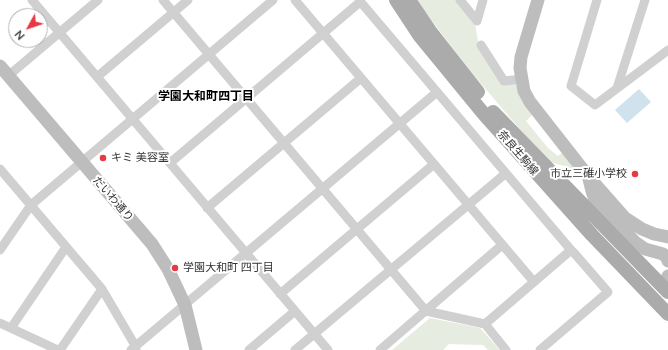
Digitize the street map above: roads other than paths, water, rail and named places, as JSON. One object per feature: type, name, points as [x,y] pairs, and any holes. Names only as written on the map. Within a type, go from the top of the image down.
[{"type":"main road","name":"奈良生駒線","points":[[396,0],[420,34],[483,114],[592,235],[668,314]]},
{"type":"main road","name":"奈良生駒線","points":[[409,0],[430,31],[494,113],[667,285]]},
{"type":"street","points":[[32,0],[328,350]]},
{"type":"street","points":[[4,70],[60,33],[98,0]]},
{"type":"street","points":[[164,0],[426,311],[484,324],[506,350]]},
{"type":"street","points":[[97,77],[188,0]]},
{"type":"street","points":[[0,250],[31,205],[273,0]]},
{"type":"street","points":[[295,0],[534,282]]},
{"type":"street","points":[[460,0],[477,21],[483,0]]},
{"type":"street","points":[[538,0],[521,57],[520,68],[524,91],[530,102],[588,176],[625,218],[642,229],[654,234],[668,237]]},
{"type":"street","points":[[597,0],[571,86],[596,105],[668,50]]},
{"type":"street","points":[[617,88],[645,0]]},
{"type":"street","points":[[170,163],[324,34],[359,1],[505,174],[608,292],[540,350]]},
{"type":"street","points":[[481,45],[504,81],[522,79]]},
{"type":"street","name":"だいわ通り","points":[[4,70],[152,244],[168,269],[186,305],[196,350]]},
{"type":"street","points":[[207,208],[361,78]]},
{"type":"street","points":[[0,169],[102,289],[134,349],[437,92]]},
{"type":"street","points":[[280,294],[434,164]]},
{"type":"street","points":[[295,350],[505,174]]},
{"type":"street","points":[[588,176],[595,200],[601,207],[640,246],[663,254],[668,261]]},
{"type":"street","points":[[380,350],[502,245]]},
{"type":"street","points":[[11,328],[66,247]]},
{"type":"street","points":[[484,324],[571,250]]},
{"type":"street","points":[[652,297],[667,285]]},
{"type":"street","points":[[0,323],[59,350],[102,289]]},
{"type":"street","points":[[249,350],[295,311]]},
{"type":"water","points":[[639,89],[651,102],[627,123],[615,110]]},
{"type":"place","name":"キミ 美容室","points":[[103,158]]},
{"type":"place","name":"市立三碓小学校","points":[[635,174]]},
{"type":"place","name":"学園大和町 四丁目","points":[[175,268]]},
{"type":"district","name":"学園大和町四丁目","points":[[206,96]]}]
